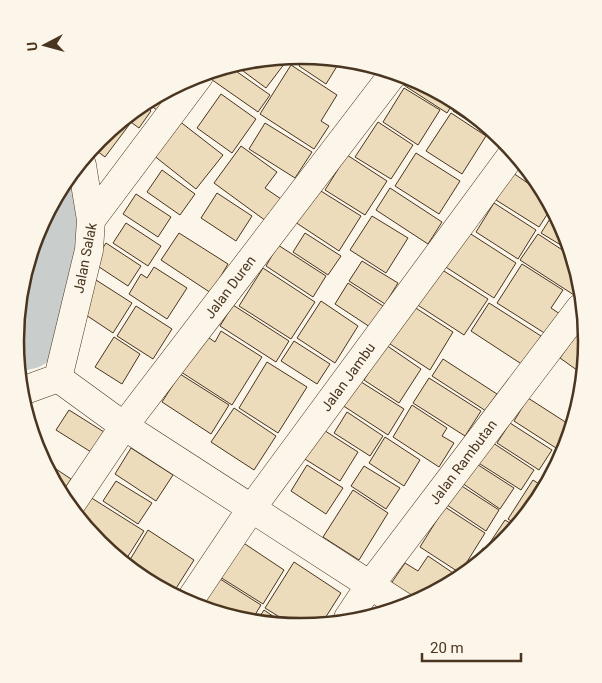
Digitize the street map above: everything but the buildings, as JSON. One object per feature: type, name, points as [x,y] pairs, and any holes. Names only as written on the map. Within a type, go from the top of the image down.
[{"type":"street","name":"Jalan Duren","points":[[74,501],[124,426],[390,79]]},
{"type":"street","name":"Jalan Salak","points":[[58,378],[89,250],[91,220],[191,87]]},
{"type":"street","name":"Jalan Jambu","points":[[193,597],[252,509],[508,158]]},
{"type":"street","points":[[83,171],[91,220]]},
{"type":"street","name":"Jalan Rambutan","points":[[351,614],[370,585],[577,312]]},
{"type":"street","points":[[28,389],[58,378],[124,426],[396,602]]},
{"type":"waterway","points":[[24,340],[28,339],[60,205]]}]
